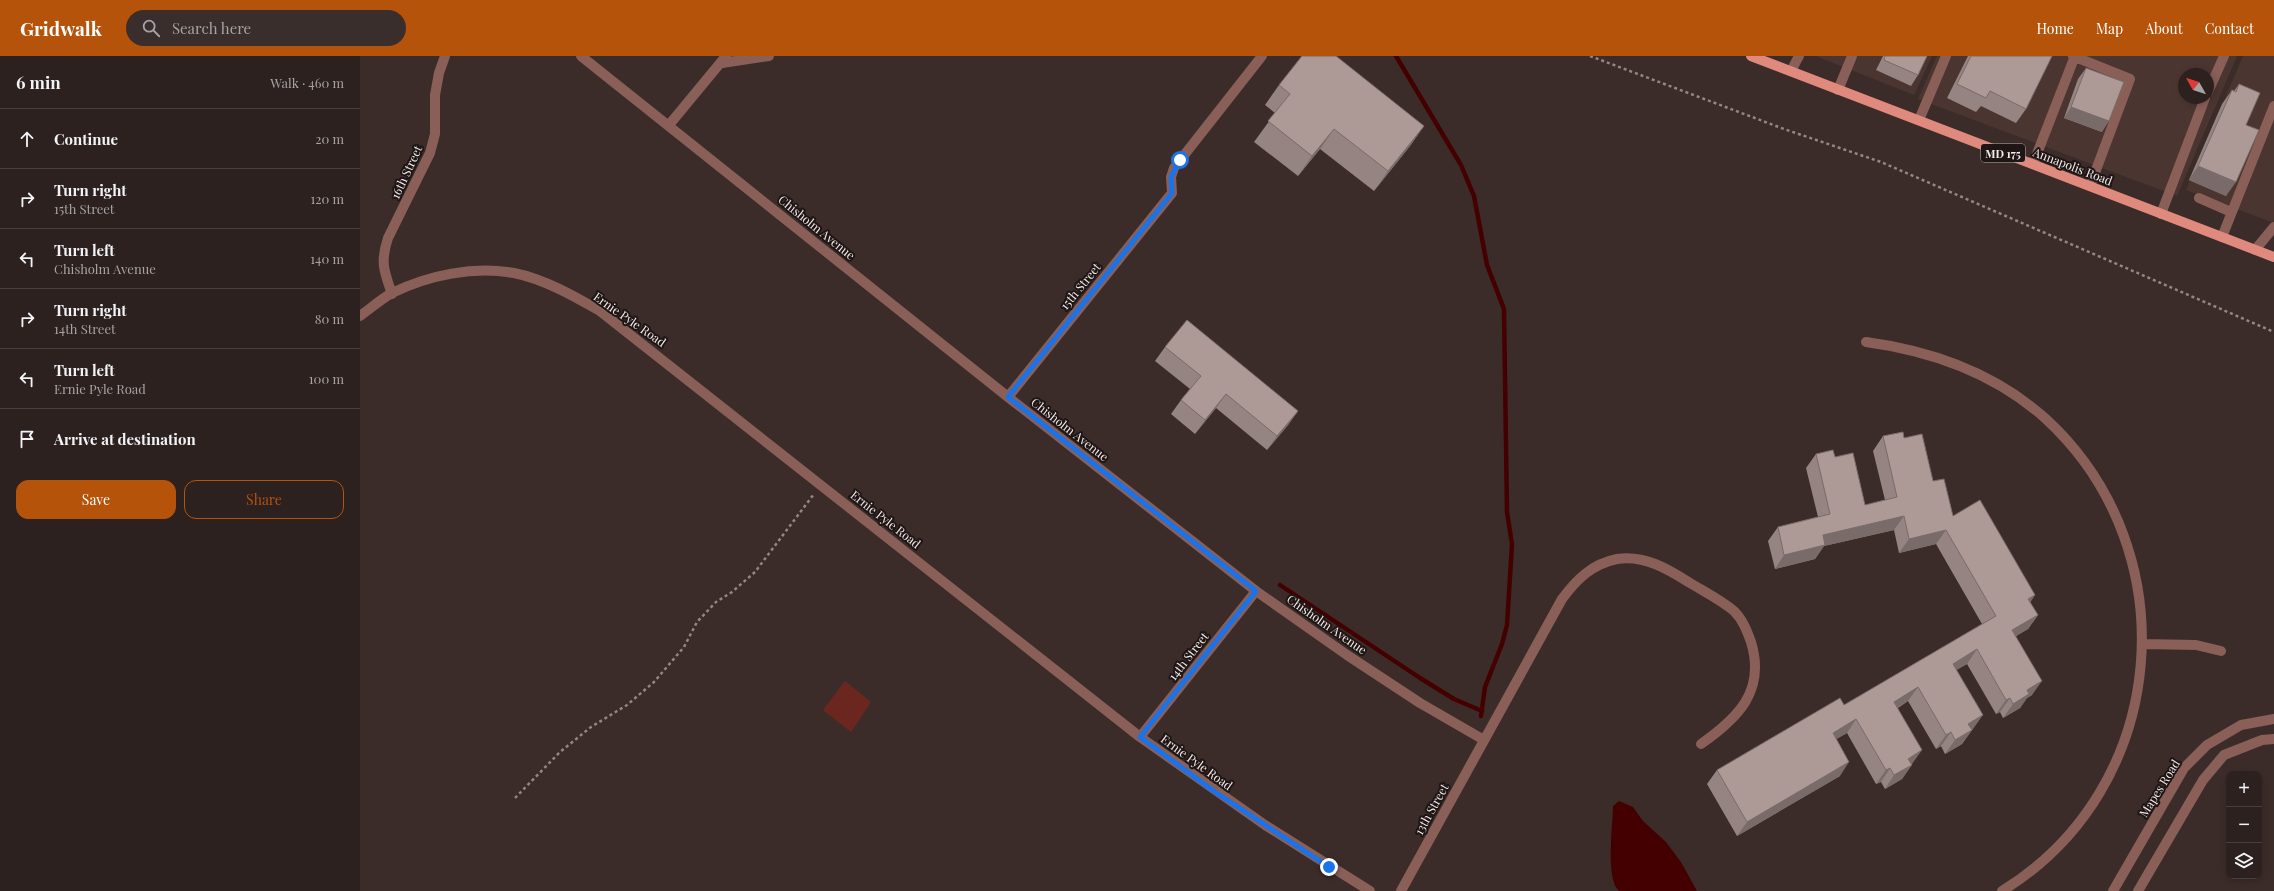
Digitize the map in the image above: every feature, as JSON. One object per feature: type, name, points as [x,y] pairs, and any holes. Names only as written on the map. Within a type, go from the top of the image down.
[{"type":"main road","name":"Annapolis Road","points":[[1752,56],[2274,257]]},
{"type":"street","name":"16th Street","points":[[392,294],[382,267],[383,252],[388,238],[430,153],[435,134],[435,95],[439,73],[445,56]]},
{"type":"street","name":"Chisholm Avenue","points":[[581,56],[1008,397],[1256,591],[1420,703],[1484,740]]},
{"type":"street","points":[[669,125],[724,59],[769,56]]},
{"type":"street","name":"15th Street","points":[[1008,397],[1172,193],[1171,177],[1174,168],[1262,56]]},
{"type":"street","points":[[1791,71],[1799,56]]},
{"type":"street","points":[[1838,90],[1852,56]]},
{"type":"street","points":[[1919,120],[1946,56]]},
{"type":"street","points":[[2033,164],[2074,56],[2130,79],[2090,186]]},
{"type":"street","points":[[2214,78],[2224,56]]},
{"type":"street","points":[[2160,214],[2203,104]]},
{"type":"street","points":[[2222,237],[2274,106]]},
{"type":"street","points":[[2199,198],[2231,212]]},
{"type":"street","points":[[2255,250],[2274,227]]},
{"type":"street","name":"Ernie Pyle Road","points":[[360,316],[392,294],[441,274],[479,272],[514,273],[570,294],[600,311],[627,330],[1140,737],[1258,821],[1370,891]]},
{"type":"street","points":[[1866,342],[1928,353],[1983,376],[2024,401],[2064,438],[2097,480],[2120,524],[2138,584],[2143,644],[2140,681],[2131,722],[2106,783],[2081,820],[2056,848],[2037,866],[2002,891]]},
{"type":"street","name":"13th Street","points":[[1400,891],[1562,599],[1576,581],[1601,564],[1618,559],[1634,558],[1668,570],[1716,598],[1734,611],[1743,622],[1756,659],[1755,682],[1747,700],[1734,719],[1701,744]]},
{"type":"street","name":"14th Street","points":[[1140,737],[1256,591]]},
{"type":"street","points":[[2143,644],[2196,645],[2221,651]]},
{"type":"street","name":"Mapes Road","points":[[2113,891],[2184,768],[2207,745],[2241,725],[2274,718]]},
{"type":"street","points":[[2138,891],[2203,780],[2224,755],[2262,740],[2274,739]]},
{"type":"path","points":[[1590,56],[1784,129],[1881,162],[2274,332]]},
{"type":"path","points":[[515,798],[560,752],[591,727],[627,705],[654,682],[684,647],[697,622],[716,602],[732,592],[755,572],[784,535],[801,509],[822,485]]},
{"type":"shaded area","points":[[1816,56],[1932,56],[1914,95]]},
{"type":"shaded area","points":[[1937,56],[2237,56],[2177,196],[1918,99]]},
{"type":"shaded area","points":[[2243,56],[2274,56],[2274,223],[2186,190]]},
{"type":"shaded area","points":[[845,681],[871,702],[851,732],[823,710]]},
{"type":"shaded area","points":[[1619,801],[1633,807],[1643,821],[1666,842],[1681,862],[1697,891],[1619,891],[1615,885],[1612,875],[1611,851],[1613,806]]},
{"type":"building","points":[[1302,56],[1336,56],[1424,126],[1388,171],[1334,129],[1312,156],[1268,121],[1290,94],[1279,85]]},
{"type":"building","points":[[1885,56],[1927,56],[1918,75],[1884,60]]},
{"type":"building","points":[[1971,56],[2052,56],[2026,109],[1990,91],[1986,98],[1957,84]]},
{"type":"building","points":[[2086,68],[2124,82],[2109,121],[2071,107]]},
{"type":"building","points":[[2239,84],[2260,93],[2246,125],[2259,130],[2236,182],[2198,166],[2232,90],[2236,92]]},
{"type":"building","points":[[1187,320],[1298,411],[1277,436],[1226,394],[1205,420],[1181,400],[1201,376],[1165,347]]},
{"type":"building","points":[[1903,432],[1904,438],[1922,434],[1933,481],[1944,479],[1953,516],[1980,500],[2035,595],[2028,599],[2038,615],[2012,630],[2042,681],[2027,690],[2029,694],[2013,704],[2010,698],[2006,700],[1977,649],[1953,664],[1983,715],[1968,724],[1972,730],[1955,740],[1951,732],[1946,735],[1918,687],[1894,702],[1922,750],[1908,759],[1912,765],[1894,775],[1890,768],[1886,770],[1856,719],[1833,733],[1849,762],[1747,822],[1717,770],[1840,698],[1844,705],[1996,616],[1946,530],[1909,539],[1904,516],[1823,535],[1825,545],[1784,555],[1778,527],[1830,514],[1816,454],[1833,450],[1835,457],[1853,453],[1865,505],[1897,497],[1883,436]]},
{"type":"waterway","points":[[1396,56],[1461,165],[1474,196],[1487,265],[1504,309],[1507,512],[1512,544],[1507,625],[1502,644],[1485,687],[1481,716]]},
{"type":"waterway","points":[[1280,585],[1420,678],[1454,699],[1482,711]]},
{"type":"route","points":[[1180,160],[1174,168],[1171,177],[1172,193],[1008,397],[1256,591],[1140,737],[1215,792],[1329,867]]}]
